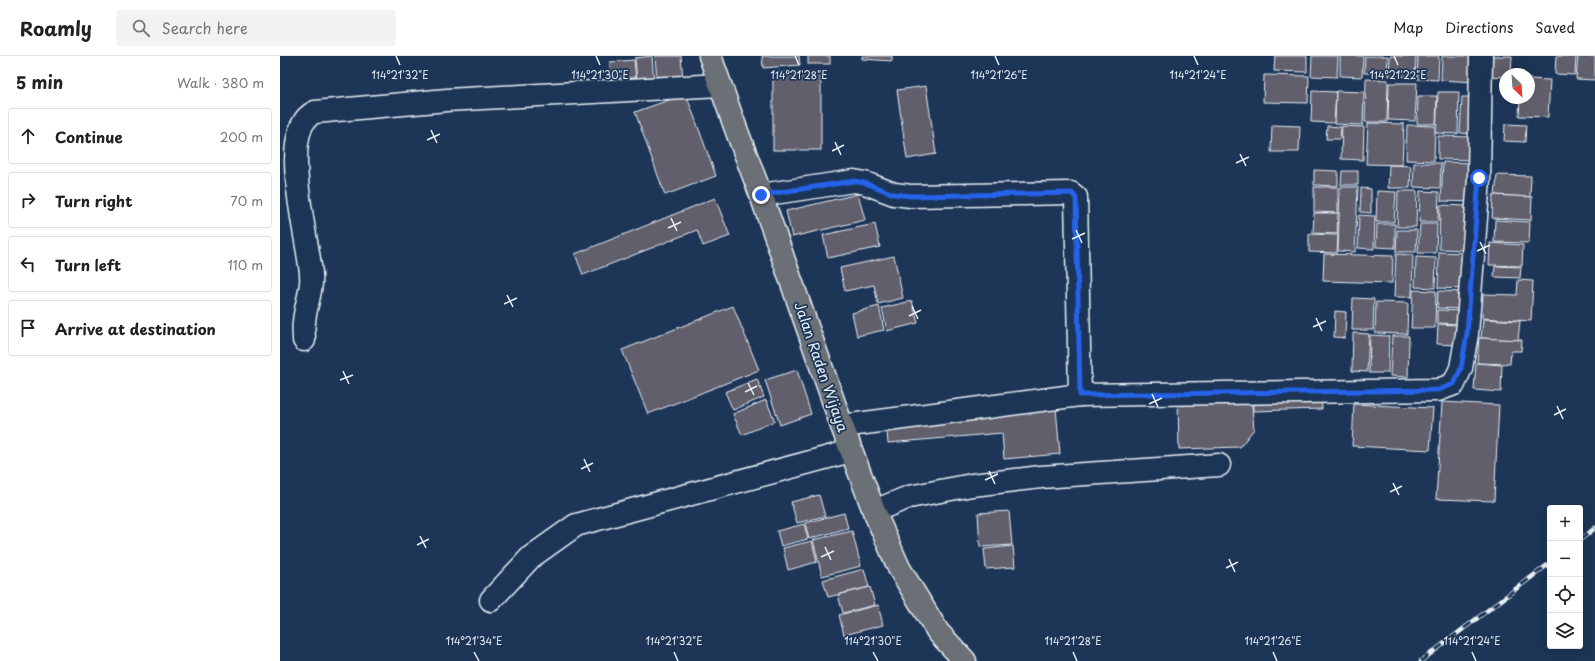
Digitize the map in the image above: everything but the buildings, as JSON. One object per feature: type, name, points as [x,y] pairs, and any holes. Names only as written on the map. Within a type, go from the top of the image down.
[{"type":"highway","name":"Jalan Raden Wijaya","points":[[710,56],[761,195],[851,451],[874,511],[899,568],[938,632],[965,661]]},
{"type":"street","points":[[842,426],[1080,395],[1438,390],[1454,384],[1461,368],[1467,334],[1479,178],[1481,56]]},
{"type":"street","points":[[304,340],[304,322],[312,282],[309,257],[286,185],[282,166],[283,146],[286,133],[292,123],[301,116],[322,111],[447,100],[720,85]]},
{"type":"street","points":[[761,195],[854,181],[865,183],[894,194],[911,196],[1072,193],[1076,198],[1080,395]]},
{"type":"street","points":[[491,600],[531,557],[576,526],[851,451]]},
{"type":"street","points":[[874,511],[909,497],[972,485],[1041,477],[1219,465]]},
{"type":"railway","points":[[1583,538],[1595,528]]},
{"type":"railway","points":[[1421,661],[1547,565]]},
{"type":"route","points":[[761,195],[854,181],[865,183],[894,194],[911,196],[935,194],[1072,193],[1076,198],[1080,395],[1438,390],[1454,384],[1461,368],[1467,334],[1479,178]]}]
